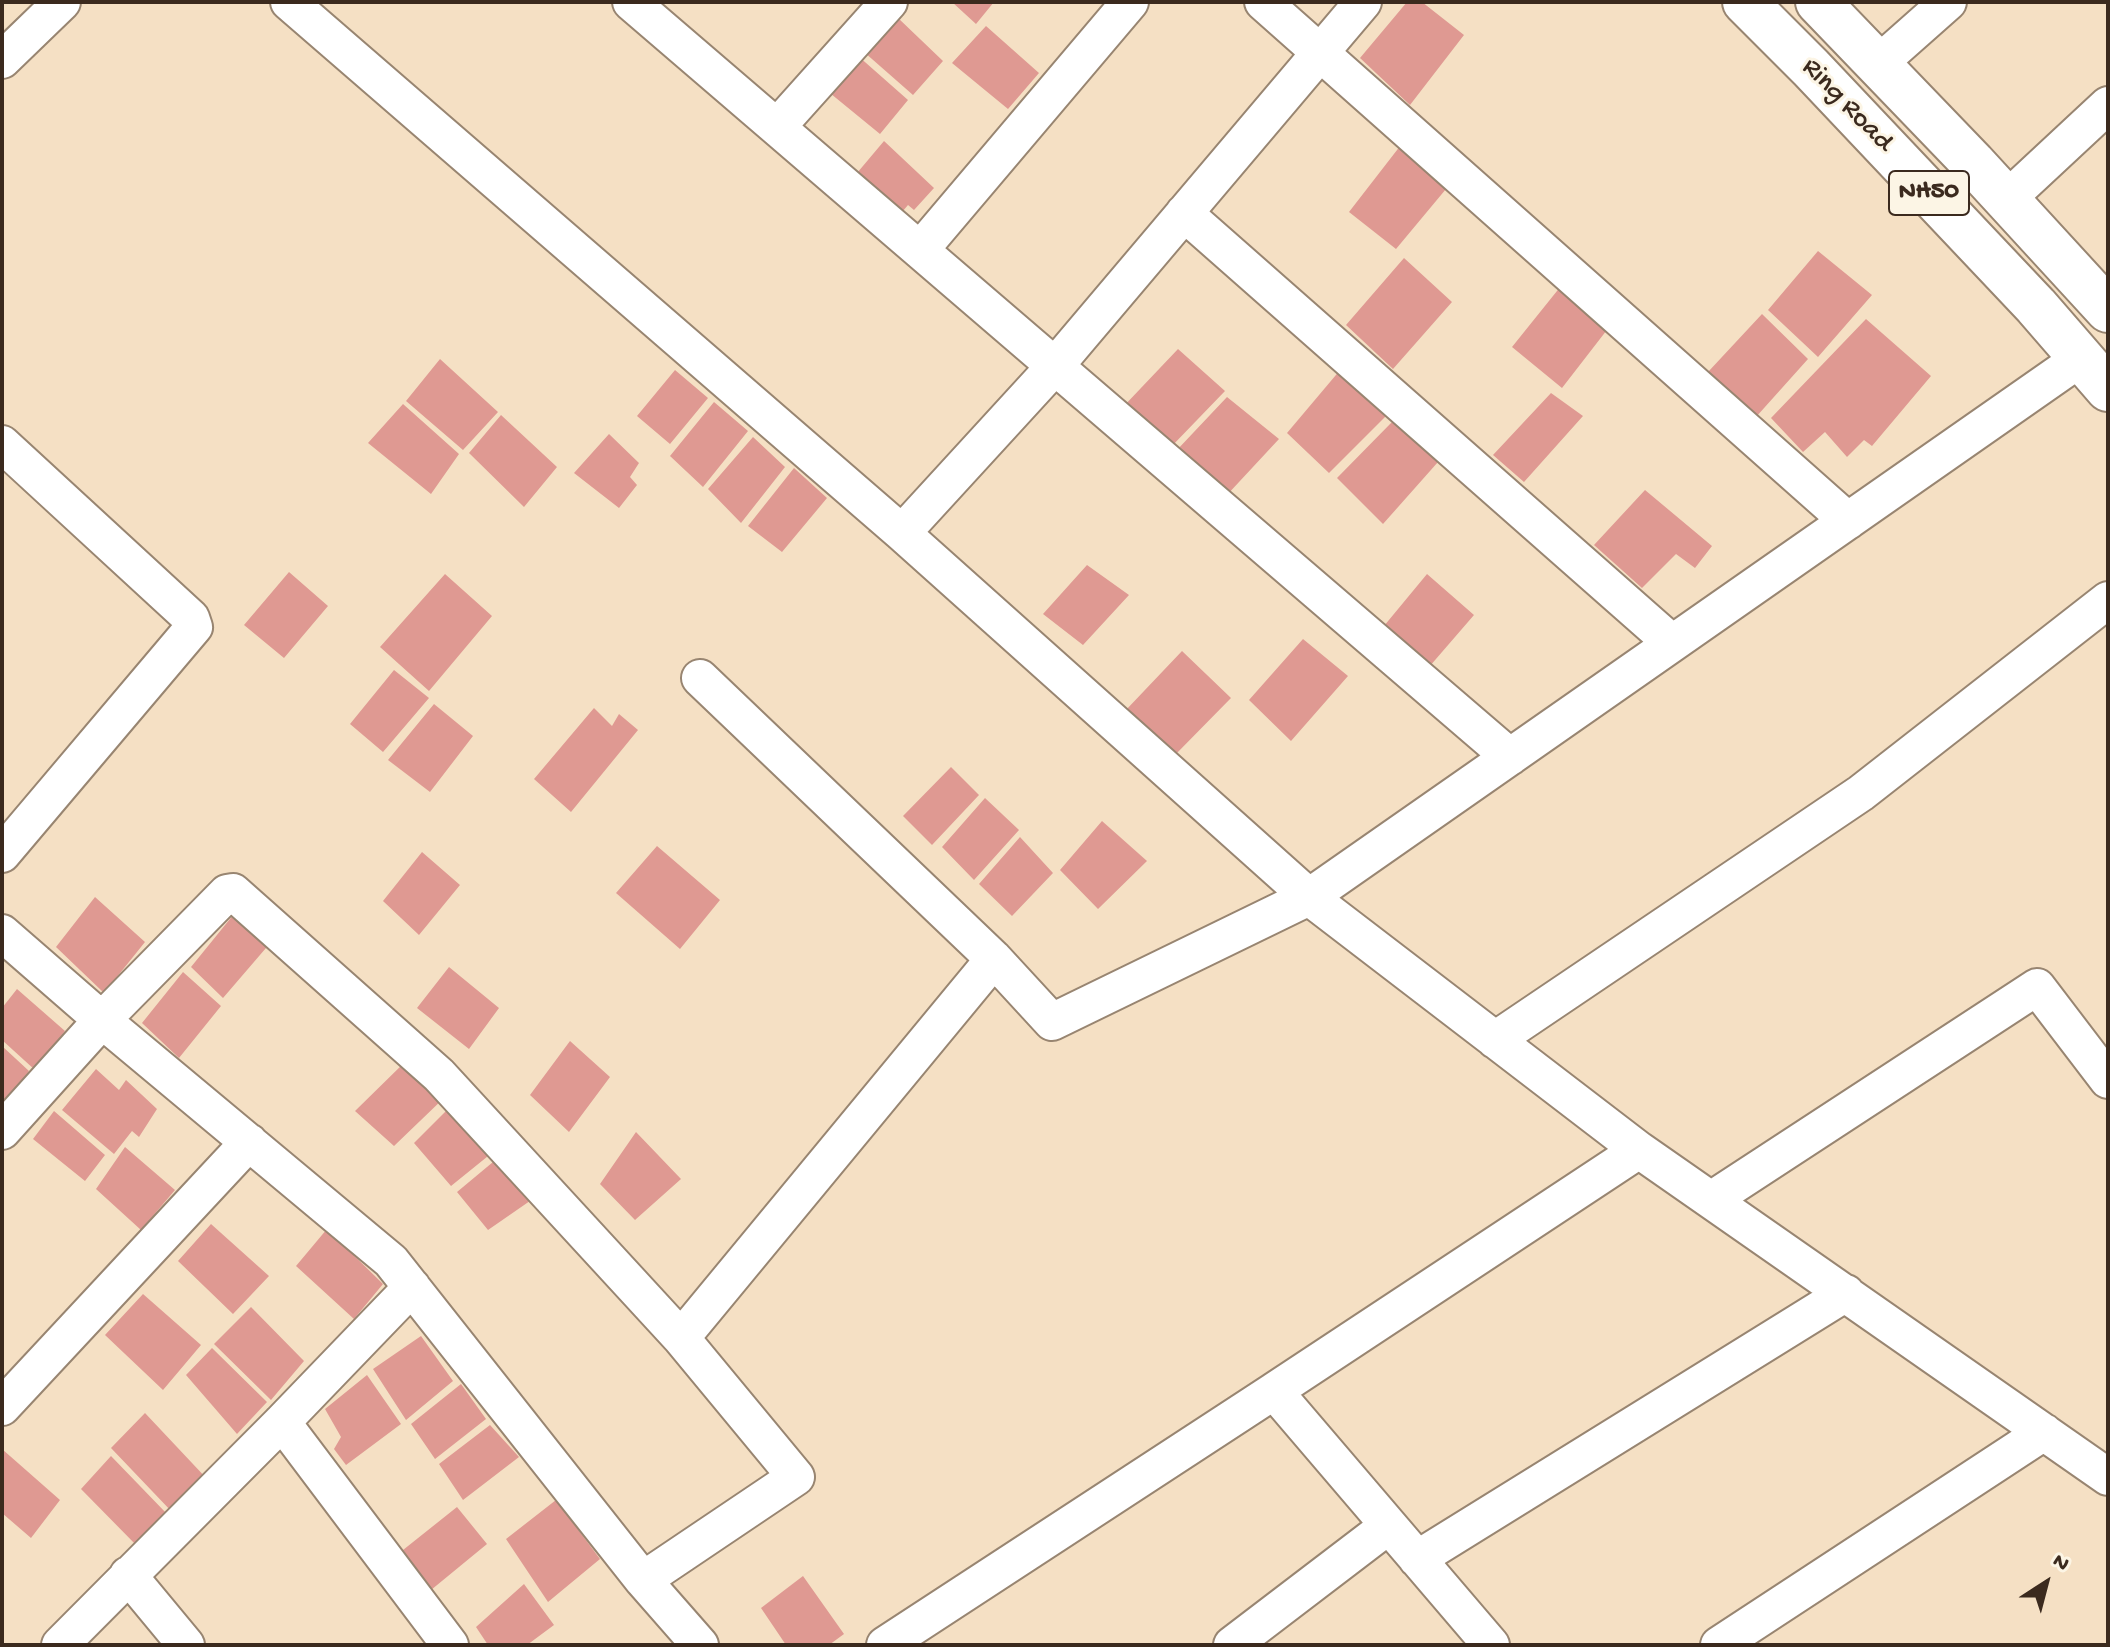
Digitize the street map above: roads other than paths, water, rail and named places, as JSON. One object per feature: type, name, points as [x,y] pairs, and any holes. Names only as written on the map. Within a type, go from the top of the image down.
[{"type":"highway","name":"Ring Road","points":[[1745,2],[1996,263],[2094,373]]},
{"type":"highway","name":"Ring Road","points":[[1818,2],[2007,199],[2108,310]]},
{"type":"street","points":[[2,60],[62,2]]},
{"type":"street","points":[[289,2],[902,533],[1309,897],[1639,1150],[2108,1477]]},
{"type":"street","points":[[631,2],[1510,757]]},
{"type":"street","points":[[920,250],[1130,2]]},
{"type":"street","points":[[1263,2],[1848,521]]},
{"type":"street","points":[[902,533],[1055,366],[1363,2]]},
{"type":"street","points":[[1878,64],[1948,2]]},
{"type":"street","points":[[777,127],[887,3]]},
{"type":"street","points":[[2007,199],[2108,105]]},
{"type":"street","points":[[1184,213],[1672,643]]},
{"type":"street","points":[[700,678],[994,959],[1052,1022],[1309,897],[1848,521],[2094,373]]},
{"type":"street","points":[[2,444],[191,618],[194,627],[2,854]]},
{"type":"street","points":[[1495,1040],[1861,793],[2108,600]]},
{"type":"street","points":[[2,1131],[102,1020],[227,893],[233,892],[439,1075],[681,1338],[796,1477],[643,1580]]},
{"type":"street","points":[[2,933],[391,1261],[643,1580],[700,1645]]},
{"type":"street","points":[[681,1338],[994,959]]},
{"type":"street","points":[[1711,1200],[2037,987],[2108,1080]]},
{"type":"street","points":[[2,1407],[249,1142]]},
{"type":"street","points":[[885,1645],[1639,1150]]},
{"type":"street","points":[[60,1645],[412,1287]]},
{"type":"street","points":[[1417,1559],[1846,1293]]},
{"type":"street","points":[[1274,1391],[1491,1645]]},
{"type":"street","points":[[282,1422],[450,1645]]},
{"type":"street","points":[[1719,1645],[2044,1432]]},
{"type":"street","points":[[1234,1645],[1388,1526]]},
{"type":"street","points":[[128,1575],[186,1645]]}]
